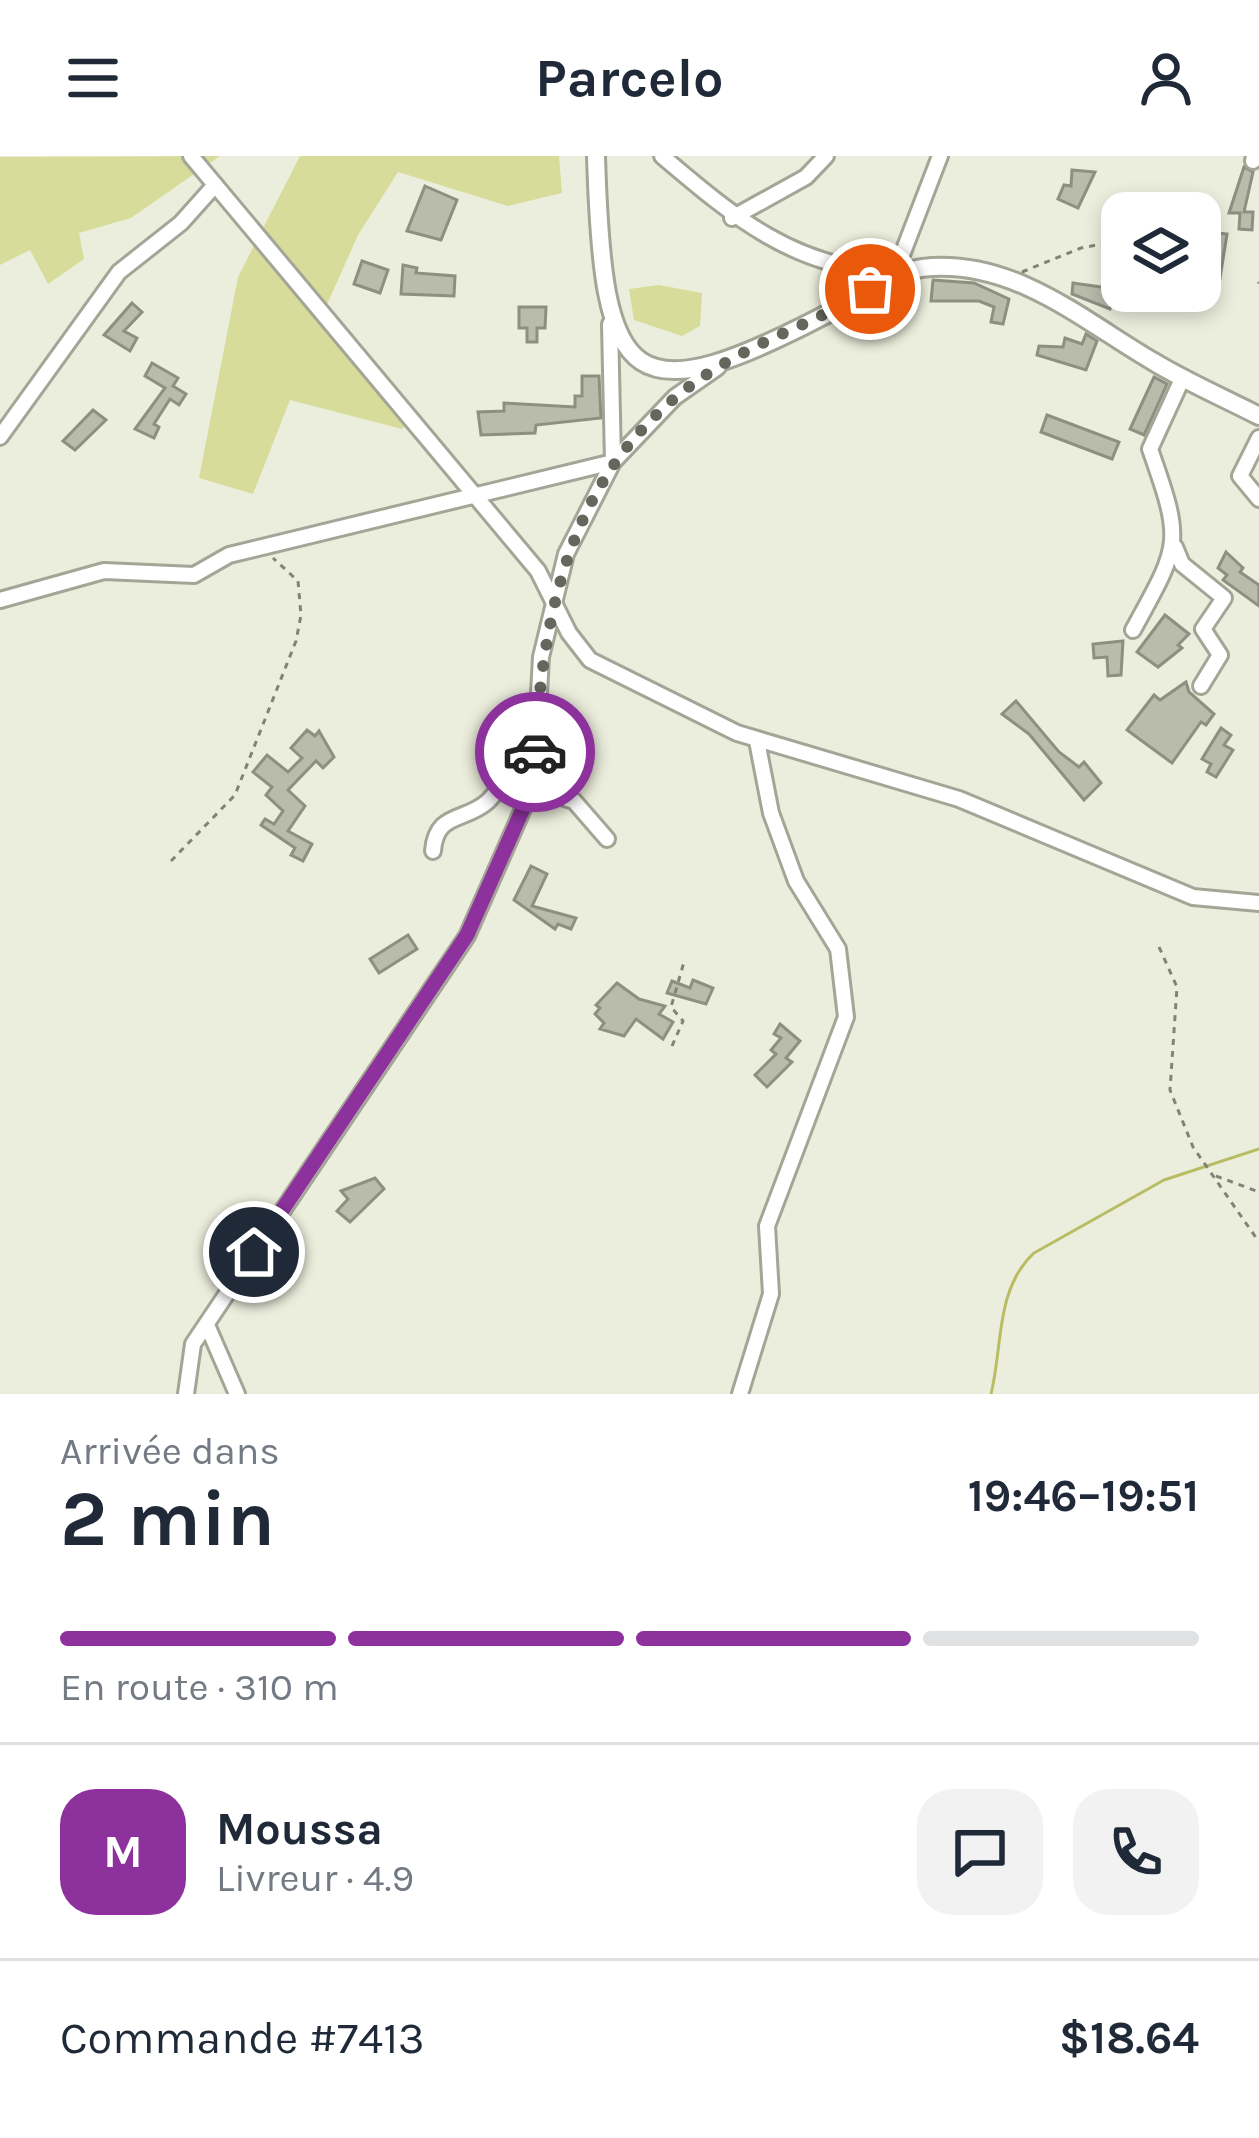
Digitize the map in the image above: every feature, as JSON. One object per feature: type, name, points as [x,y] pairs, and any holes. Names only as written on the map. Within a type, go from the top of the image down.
[{"type":"street","points":[[191,156],[538,571],[590,660],[757,742],[826,757],[959,799],[1193,897],[1259,903]]},
{"type":"street","points":[[596,156],[599,265],[610,324],[613,462]]},
{"type":"street","points":[[662,156],[732,218],[827,266],[895,273],[935,266],[1013,280],[1259,416]]},
{"type":"street","points":[[732,218],[806,177],[826,156]]},
{"type":"street","points":[[186,1394],[193,1344],[467,935],[534,784],[541,657],[554,598],[566,554],[613,462],[675,397],[718,367],[845,305],[895,273],[940,156]]},
{"type":"street","points":[[0,437],[119,272],[182,223],[215,185]]},
{"type":"street","points":[[610,324],[624,346],[647,367],[676,374],[718,367]]},
{"type":"street","points":[[1183,377],[1150,449],[1175,522],[1175,548],[1182,564],[1224,598],[1203,629],[1220,655],[1201,686]]},
{"type":"street","points":[[1259,438],[1240,476],[1259,499]]},
{"type":"street","points":[[0,600],[104,572],[194,575],[229,555],[613,462]]},
{"type":"street","points":[[1133,630],[1175,548]]},
{"type":"street","points":[[740,1394],[771,1294],[767,1226],[846,1017],[838,949],[796,881],[771,812],[757,742]]},
{"type":"street","points":[[433,851],[434,835],[445,821],[484,806],[506,779],[534,784],[574,801],[607,839]]},
{"type":"street","points":[[207,1325],[237,1394]]},
{"type":"path","points":[[1013,280],[1028,266],[1101,246]]},
{"type":"path","points":[[171,861],[235,795],[296,641],[301,615],[298,581],[260,547]]},
{"type":"path","points":[[1159,947],[1177,987],[1170,1090],[1193,1148],[1259,1242]]},
{"type":"path","points":[[672,1046],[683,1021],[671,1007],[684,962]]},
{"type":"path","points":[[1213,1174],[1259,1192]]},
{"type":"green space","points":[[220,156],[131,218],[79,233],[84,259],[48,284],[30,250],[0,265],[0,157]]},
{"type":"green space","points":[[300,156],[559,156],[562,193],[508,206],[398,172],[358,235],[321,318],[407,422],[402,429],[290,400],[253,494],[199,478],[238,277]]},
{"type":"green space","points":[[659,285],[702,293],[700,326],[682,336],[634,320],[629,289]]},
{"type":"building","points":[[1244,167],[1253,172],[1244,212],[1253,212],[1252,230],[1239,229],[1240,213],[1229,213]]},
{"type":"building","points":[[1072,170],[1095,172],[1078,208],[1058,199],[1064,185],[1071,186]]},
{"type":"building","points":[[425,186],[457,200],[441,240],[407,231]]},
{"type":"building","points":[[1221,233],[1227,234],[1221,272]]},
{"type":"building","points":[[362,261],[388,270],[380,293],[354,284]]},
{"type":"building","points":[[403,265],[417,268],[416,273],[455,276],[454,296],[401,294]]},
{"type":"building","points":[[933,280],[974,283],[1009,299],[1003,324],[991,322],[994,307],[979,301],[931,301]]},
{"type":"building","points":[[1073,283],[1101,287],[1101,305],[1072,294]]},
{"type":"building","points":[[132,303],[142,312],[124,331],[137,338],[130,351],[104,335]]},
{"type":"building","points":[[519,307],[546,307],[545,328],[537,328],[537,342],[527,342],[527,328],[519,328]]},
{"type":"building","points":[[1086,334],[1097,341],[1086,370],[1037,355],[1039,346],[1063,347],[1065,338],[1082,344]]},
{"type":"building","points":[[152,363],[178,378],[173,386],[186,394],[179,405],[170,399],[154,424],[159,427],[154,438],[135,429],[165,388],[145,376]]},
{"type":"building","points":[[582,376],[599,376],[601,418],[536,425],[535,433],[481,435],[478,412],[504,411],[504,403],[575,407],[575,396],[582,396]]},
{"type":"building","points":[[1154,377],[1167,384],[1144,435],[1130,429]]},
{"type":"building","points":[[93,410],[106,420],[75,450],[63,441]]},
{"type":"building","points":[[1047,415],[1119,442],[1112,459],[1041,432]]},
{"type":"building","points":[[1226,552],[1243,568],[1240,572],[1259,585],[1259,606],[1223,580],[1227,575],[1218,568]]},
{"type":"building","points":[[1165,615],[1189,634],[1178,645],[1182,648],[1158,667],[1137,652]]},
{"type":"building","points":[[1123,641],[1121,675],[1108,676],[1107,657],[1094,658],[1093,644]]},
{"type":"building","points":[[1186,682],[1189,692],[1214,714],[1206,725],[1201,722],[1172,763],[1127,730],[1154,695],[1160,700]]},
{"type":"building","points":[[1016,701],[1059,752],[1079,767],[1084,762],[1101,783],[1084,800],[1029,734],[1002,714]]},
{"type":"building","points":[[1221,728],[1231,735],[1224,745],[1233,750],[1216,777],[1207,772],[1211,764],[1202,759]]},
{"type":"building","points":[[307,730],[315,736],[319,731],[334,757],[323,768],[316,761],[288,790],[305,806],[288,831],[312,844],[303,861],[291,855],[295,848],[261,825],[265,819],[274,824],[283,811],[266,795],[272,787],[253,772],[267,755],[288,772],[302,758],[291,748]]},
{"type":"building","points":[[531,866],[547,874],[532,906],[576,918],[571,929],[558,924],[555,929],[514,900]]},
{"type":"building","points":[[408,935],[417,949],[379,973],[370,959]]},
{"type":"building","points":[[693,980],[713,988],[706,1004],[667,993],[672,981],[690,988]]},
{"type":"building","points":[[617,983],[639,999],[665,1006],[659,1014],[673,1022],[663,1039],[636,1019],[624,1036],[600,1029],[604,1023],[595,1014],[600,1008],[596,1005]]},
{"type":"building","points":[[780,1024],[800,1041],[786,1058],[792,1062],[767,1087],[755,1075],[776,1054],[771,1050],[781,1038],[774,1034]]},
{"type":"building","points":[[375,1178],[384,1189],[350,1222],[337,1211],[348,1199],[341,1191]]},
{"type":"waterway","points":[[991,1394],[1006,1301],[1021,1267],[1034,1253],[1164,1180],[1259,1149]]},
{"type":"way so far","points":[[535,752],[541,657],[554,598],[566,554],[613,462],[675,397],[718,367],[870,289]]},
{"type":"route","points":[[254,1252],[467,935],[534,784],[535,752]]}]
